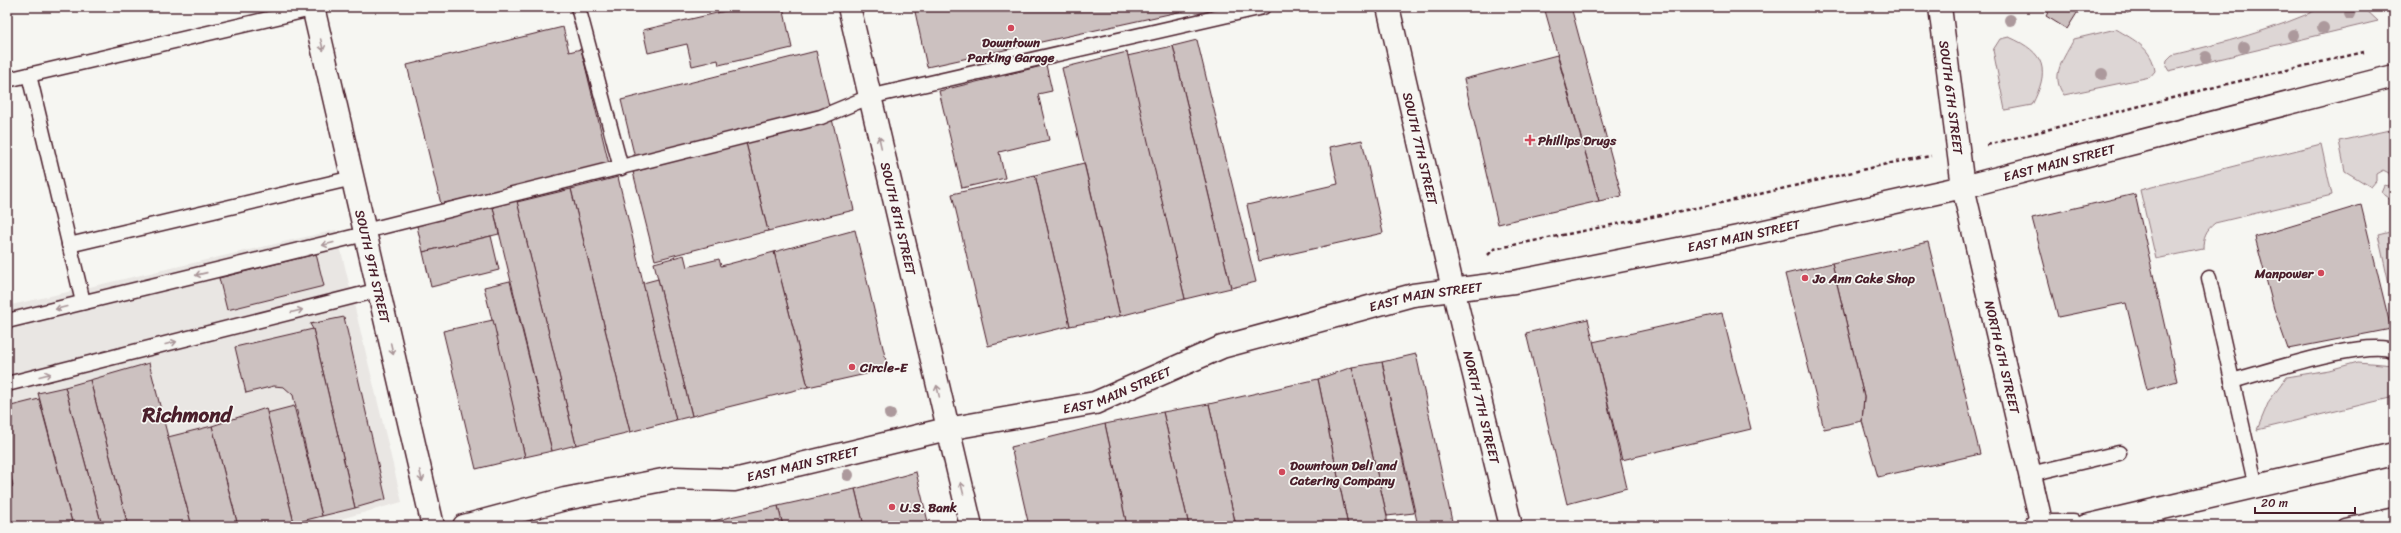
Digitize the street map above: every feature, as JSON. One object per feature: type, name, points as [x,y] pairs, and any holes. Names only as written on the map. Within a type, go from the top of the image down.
[{"type":"main road","name":"SOUTH 8TH STREET","points":[[848,7],[971,526]]},
{"type":"main road","name":"SOUTH 7TH STREET","points":[[1388,7],[1453,289]]},
{"type":"main road","name":"SOUTH 6TH STREET","points":[[1940,7],[1963,187]]},
{"type":"main road","name":"SOUTH 9TH STREET","points":[[316,8],[365,233],[433,526]]},
{"type":"main road","name":"EAST MAIN STREET","points":[[464,526],[565,499],[673,478],[734,480],[947,429],[1095,403],[1222,347],[1395,300],[1453,289],[1514,282],[1963,187],[2394,76]]},
{"type":"main road","name":"NORTH 6TH STREET","points":[[1963,187],[2030,474],[2039,526]]},
{"type":"main road","name":"NORTH 7TH STREET","points":[[1453,289],[1511,526]]},
{"type":"main road","points":[[2086,526],[2394,454]]},
{"type":"main road","points":[[2039,526],[2073,526]]},
{"type":"lane","points":[[578,7],[621,168]]},
{"type":"lane","points":[[7,321],[365,233],[821,117],[869,97],[1263,7]]},
{"type":"lane","points":[[7,80],[316,8]]},
{"type":"lane","points":[[29,75],[83,302]]},
{"type":"lane","points":[[69,245],[353,178]]},
{"type":"lane","points":[[2209,278],[2256,487]]},
{"type":"lane","points":[[7,384],[378,290]]},
{"type":"lane","points":[[2232,381],[2306,361],[2361,349],[2388,348],[2394,351]]},
{"type":"lane","points":[[2030,474],[2119,453]]},
{"type":"lane","points":[[2345,526],[2394,515]]},
{"type":"path","points":[[1995,143],[2223,85],[2371,50]]},
{"type":"path","points":[[1494,249],[1730,201],[1919,158]]},
{"type":"shaded area","points":[[2323,7],[2363,7],[2378,21],[2169,71],[2166,66],[2167,60],[2172,55],[2230,41],[2268,29]]},
{"type":"shaded area","points":[[2116,29],[2135,41],[2146,51],[2150,56],[2155,71],[2150,77],[2064,95],[2060,88],[2058,73],[2063,59],[2074,39]]},
{"type":"shaded area","points":[[2009,37],[2031,49],[2041,64],[2042,72],[2038,93],[2032,105],[2005,110],[1993,50],[2000,39]]},
{"type":"shaded area","points":[[2394,129],[2394,201],[2381,192],[2384,185],[2389,186],[2392,180],[2389,173],[2383,170],[2376,174],[2376,181],[2371,187],[2345,171],[2339,141]]},
{"type":"shaded area","points":[[2321,144],[2332,195],[2215,223],[2209,228],[2206,234],[2203,249],[2156,259],[2140,190]]},
{"type":"shaded area","points":[[336,230],[402,502],[315,526],[7,526],[7,306]]},
{"type":"shaded area","points":[[2394,231],[2394,307],[2378,235]]},
{"type":"shaded area","points":[[2358,362],[2394,365],[2394,397],[2257,430],[2269,401],[2287,377],[2329,370]]},
{"type":"building","points":[[730,7],[783,7],[792,48],[719,65],[718,60],[692,66],[687,44],[648,53],[643,30],[730,10]]},
{"type":"building","name":"Downtown Parking Garage","points":[[914,7],[1201,7],[927,67]]},
{"type":"building","points":[[1544,7],[1571,7],[1622,196],[1599,201]]},
{"type":"building","points":[[2051,7],[2101,7],[2077,13],[2067,29],[2046,16]]},
{"type":"building","points":[[2118,7],[2132,7],[2128,13]]},
{"type":"building","points":[[563,27],[569,52],[581,49],[609,164],[441,204],[407,65]]},
{"type":"building","points":[[1197,40],[1256,282],[1231,288],[1173,46]]},
{"type":"building","points":[[1173,46],[1231,288],[1185,299],[1127,56]]},
{"type":"building","points":[[816,51],[830,110],[635,158],[621,100]]},
{"type":"building","points":[[1127,52],[1185,299],[1120,316],[1062,68]]},
{"type":"building","name":"Phillips Drugs","points":[[1557,55],[1599,201],[1498,224],[1464,79]]},
{"type":"building","points":[[1046,65],[1052,91],[1038,94],[1049,140],[999,152],[1005,178],[962,188],[939,91]]},
{"type":"building","points":[[832,119],[854,210],[768,231],[745,139]]},
{"type":"building","points":[[1362,140],[1383,233],[1259,261],[1247,205],[1338,184],[1330,147]]},
{"type":"building","points":[[746,143],[768,231],[655,260],[633,172]]},
{"type":"building","points":[[1084,163],[1120,316],[1070,326],[1035,175]]},
{"type":"building","points":[[1035,175],[1070,326],[988,346],[952,194]]},
{"type":"building","points":[[618,177],[676,420],[630,432],[571,189]]},
{"type":"building","points":[[571,189],[630,432],[576,445],[517,202]]},
{"type":"building","points":[[2135,194],[2177,381],[2147,390],[2126,303],[2058,317],[2032,218]]},
{"type":"building","points":[[516,197],[576,445],[552,451],[492,203]]},
{"type":"building","points":[[492,203],[499,234],[423,252],[416,222]]},
{"type":"building","name":"Manpower","points":[[2361,205],[2391,329],[2288,349],[2274,309],[2255,237]]},
{"type":"building","points":[[855,230],[888,369],[808,387],[774,252]]},
{"type":"building","points":[[491,236],[499,270],[431,287],[423,252]]},
{"type":"building","points":[[1928,242],[1980,454],[1878,477],[1862,421],[1864,397],[1832,263]]},
{"type":"building","points":[[774,252],[808,387],[692,416],[654,263],[684,255],[687,267],[719,259],[721,266]]},
{"type":"building","points":[[316,254],[324,286],[227,310],[219,278]]},
{"type":"building","points":[[1832,263],[1864,397],[1862,421],[1824,429],[1785,274]]},
{"type":"building","points":[[658,279],[692,416],[676,420],[643,283]]},
{"type":"building","points":[[510,281],[552,451],[525,457],[484,287]]},
{"type":"building","points":[[1722,313],[1751,429],[1622,460],[1593,342]]},
{"type":"building","points":[[344,317],[386,499],[355,508],[313,329],[310,324]]},
{"type":"building","points":[[1588,319],[1627,488],[1567,504],[1526,333]]},
{"type":"building","points":[[493,320],[525,457],[476,469],[443,331]]},
{"type":"building","points":[[313,329],[355,508],[322,516],[293,395],[284,387],[274,386],[246,393],[235,347]]},
{"type":"building","points":[[1416,354],[1453,526],[1418,526],[1382,362]]},
{"type":"building","points":[[1382,362],[1414,513],[1387,516],[1352,367]]},
{"type":"building","points":[[149,363],[192,526],[128,526],[90,380]]},
{"type":"building","points":[[1352,367],[1387,516],[1387,526],[1348,526],[1318,379]]},
{"type":"building","points":[[1318,379],[1348,526],[1236,526],[1209,404]]},
{"type":"building","points":[[90,380],[128,526],[102,526],[65,387]]},
{"type":"building","points":[[65,387],[102,526],[73,526],[38,393]]},
{"type":"building","points":[[39,399],[73,526],[7,526],[7,487],[13,486],[7,462],[7,407]]},
{"type":"building","points":[[1209,404],[1236,526],[1189,526],[1163,412]]},
{"type":"building","points":[[294,406],[322,516],[294,523],[267,413]]},
{"type":"building","points":[[266,408],[294,523],[282,526],[238,526],[212,426]]},
{"type":"building","points":[[1163,412],[1189,526],[1127,526],[1105,424]]},
{"type":"building","points":[[1105,424],[1127,526],[1029,526],[1011,447]]},
{"type":"building","points":[[212,426],[238,526],[192,526],[168,437]]},
{"type":"building","points":[[7,462],[13,486],[7,487]]},
{"type":"building","name":"U.S. Bank","points":[[916,472],[929,526],[864,526],[855,489]]},
{"type":"building","name":"U.S. Bank","points":[[855,489],[864,526],[783,526],[778,506]]},
{"type":"building","points":[[778,506],[783,526],[700,526],[700,524]]},
{"type":"place","name":"Downtown Parking Garage","points":[[1011,28]]},
{"type":"place","name":"Phillips Drugs","points":[[1530,140]]},
{"type":"place","name":"Manpower","points":[[2321,273]]},
{"type":"place","name":"Jo Ann Cake Shop","points":[[1805,278]]},
{"type":"place","name":"Circle-E","points":[[852,367]]},
{"type":"place","name":"Downtown Deli and Catering Company","points":[[1282,472]]},
{"type":"place","name":"U.S. Bank","points":[[892,507]]},
{"type":"district","name":"Richmond","points":[[187,415]]}]
